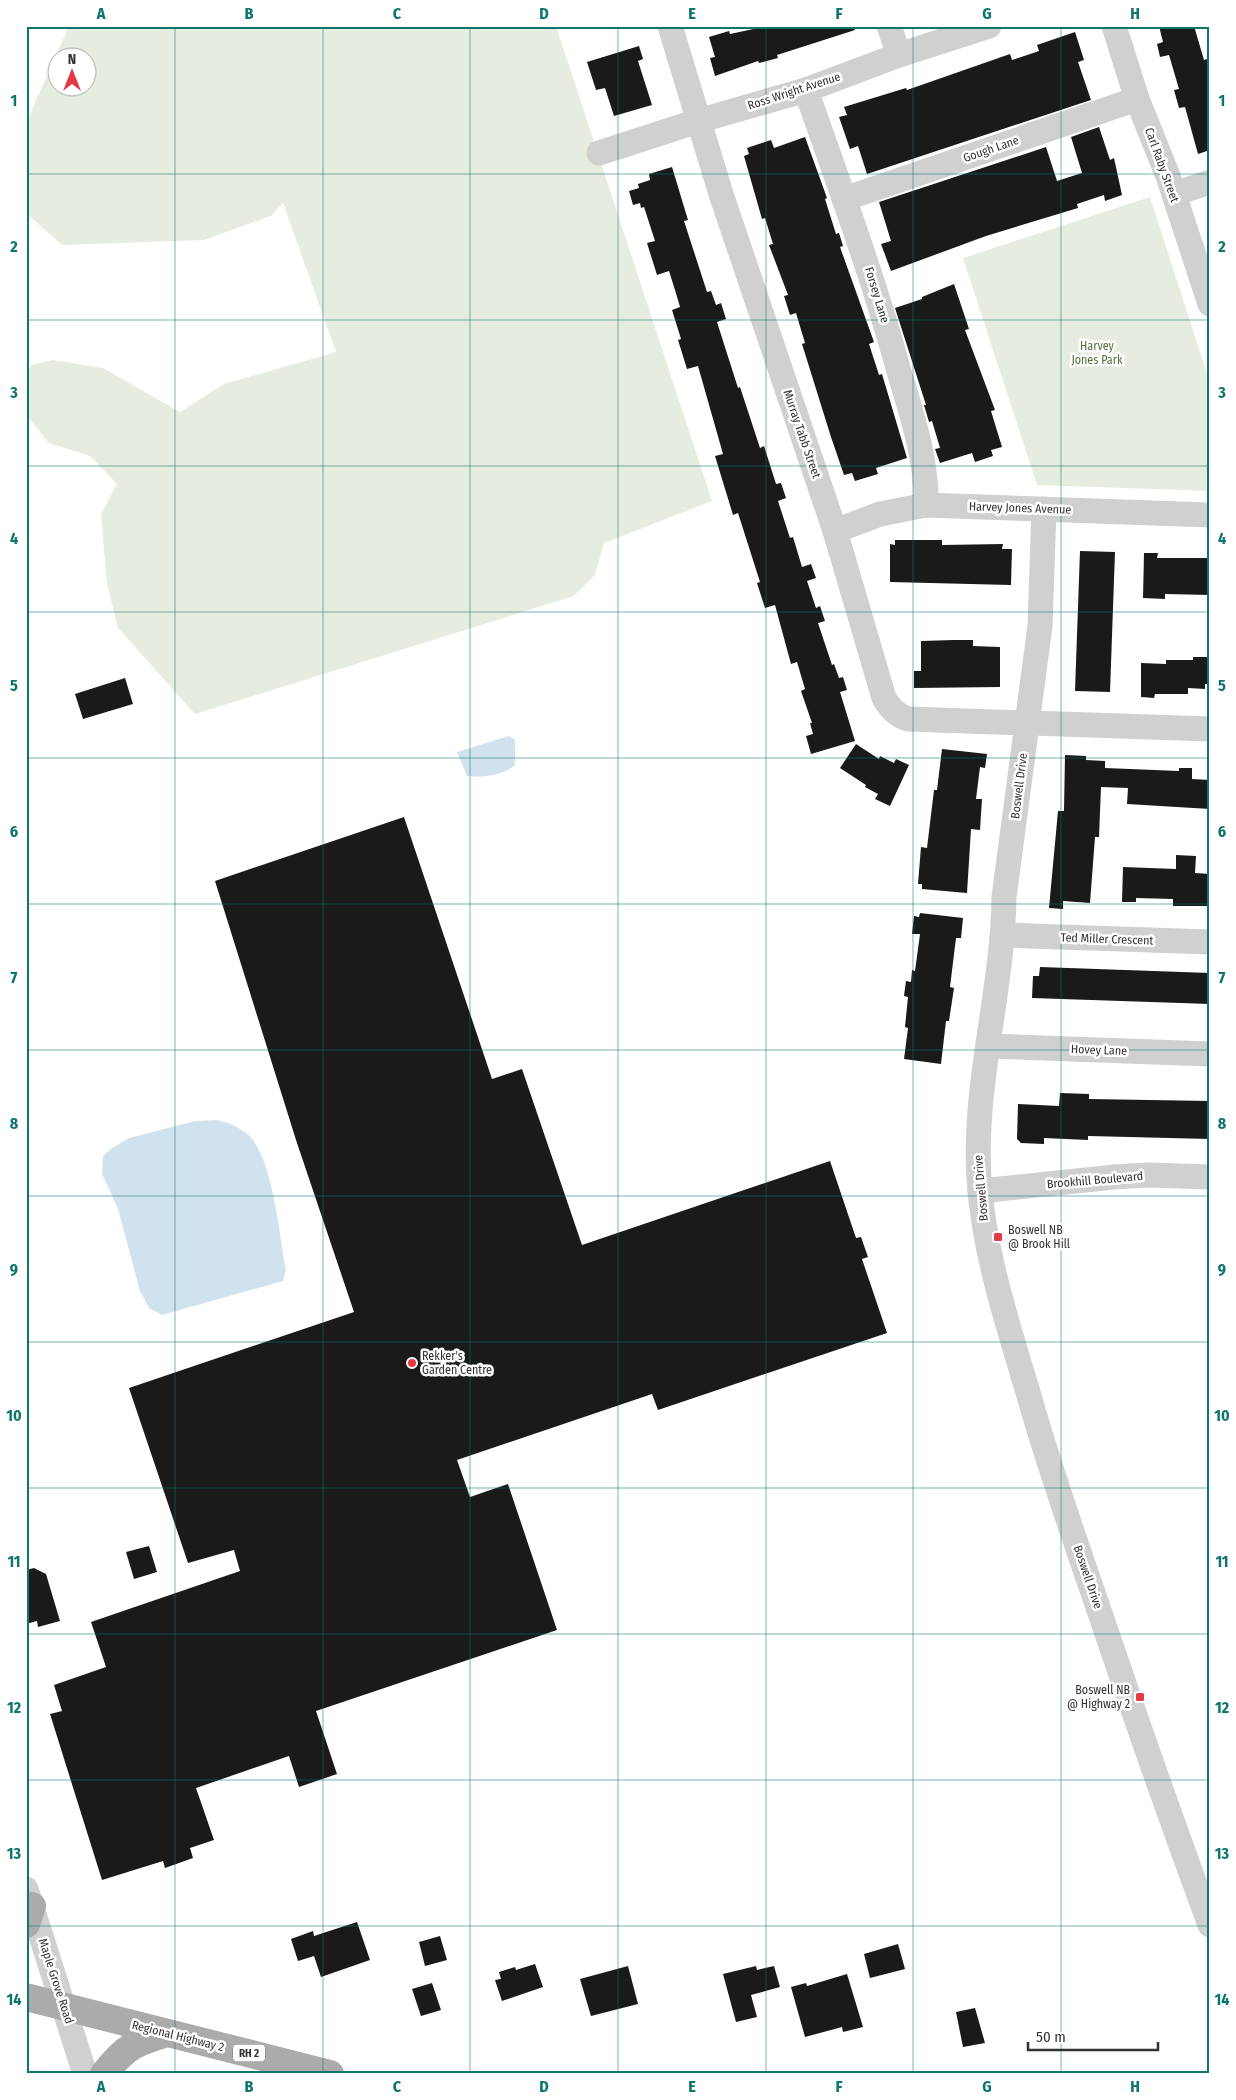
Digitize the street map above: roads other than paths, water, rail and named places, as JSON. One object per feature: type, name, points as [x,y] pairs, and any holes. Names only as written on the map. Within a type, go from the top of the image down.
[{"type":"main road","name":"Regional Highway 2","points":[[26,1997],[330,2074]]},
{"type":"main road","points":[[104,2074],[119,2055],[135,2043],[167,2032]]},
{"type":"street","name":"Murray Tabb Street","points":[[670,26],[698,121],[835,531],[884,698],[890,708],[908,719],[1027,723]]},
{"type":"street","points":[[889,26],[899,55]]},
{"type":"street","name":"Ross Wright Avenue","points":[[599,153],[698,121],[806,90],[899,55],[989,26]]},
{"type":"street","name":"Carl Raby Street","points":[[1114,26],[1137,99],[1174,194],[1210,304]]},
{"type":"street","name":"Forsey Lane","points":[[806,90],[875,284],[922,451],[927,482],[926,505]]},
{"type":"street","name":"Gough Lane","points":[[844,199],[1137,99]]},
{"type":"street","points":[[1174,194],[1210,182]]},
{"type":"street","name":"Harvey Jones Avenue","points":[[835,531],[880,514],[926,505],[1210,515]]},
{"type":"street","name":"Boswell Drive","points":[[1044,509],[1040,626],[1004,897],[1004,935],[978,1125],[980,1191],[987,1245],[997,1285],[1050,1464],[1162,1798],[1210,1925]]},
{"type":"street","points":[[1027,723],[1210,729]]},
{"type":"street","name":"Ted Miller Crescent","points":[[1004,935],[1210,942]]},
{"type":"street","name":"Hovey Lane","points":[[988,1046],[1210,1054]]},
{"type":"street","name":"Brookhill Boulevard","points":[[980,1191],[1131,1176],[1210,1177]]},
{"type":"street","name":"Maple Grove Road","points":[[28,1906],[65,2007],[85,2074]]},
{"type":"water","points":[[509,736],[515,740],[515,765],[505,771],[492,775],[467,776],[457,752]]},
{"type":"water","points":[[217,1120],[242,1130],[253,1140],[260,1152],[271,1184],[278,1221],[286,1270],[283,1281],[162,1315],[149,1308],[140,1291],[118,1209],[102,1174],[103,1156],[129,1138],[195,1121]]},
{"type":"place","name":"Boswell NB @ Brook Hill","points":[[998,1237]]},
{"type":"place","name":"Rekker's Garden Centre","points":[[412,1363]]},
{"type":"place","name":"Boswell NB @ Highway 2","points":[[1140,1697]]},
{"type":"park label","name":"Harvey Jones Park","points":[[1097,353]]}]
